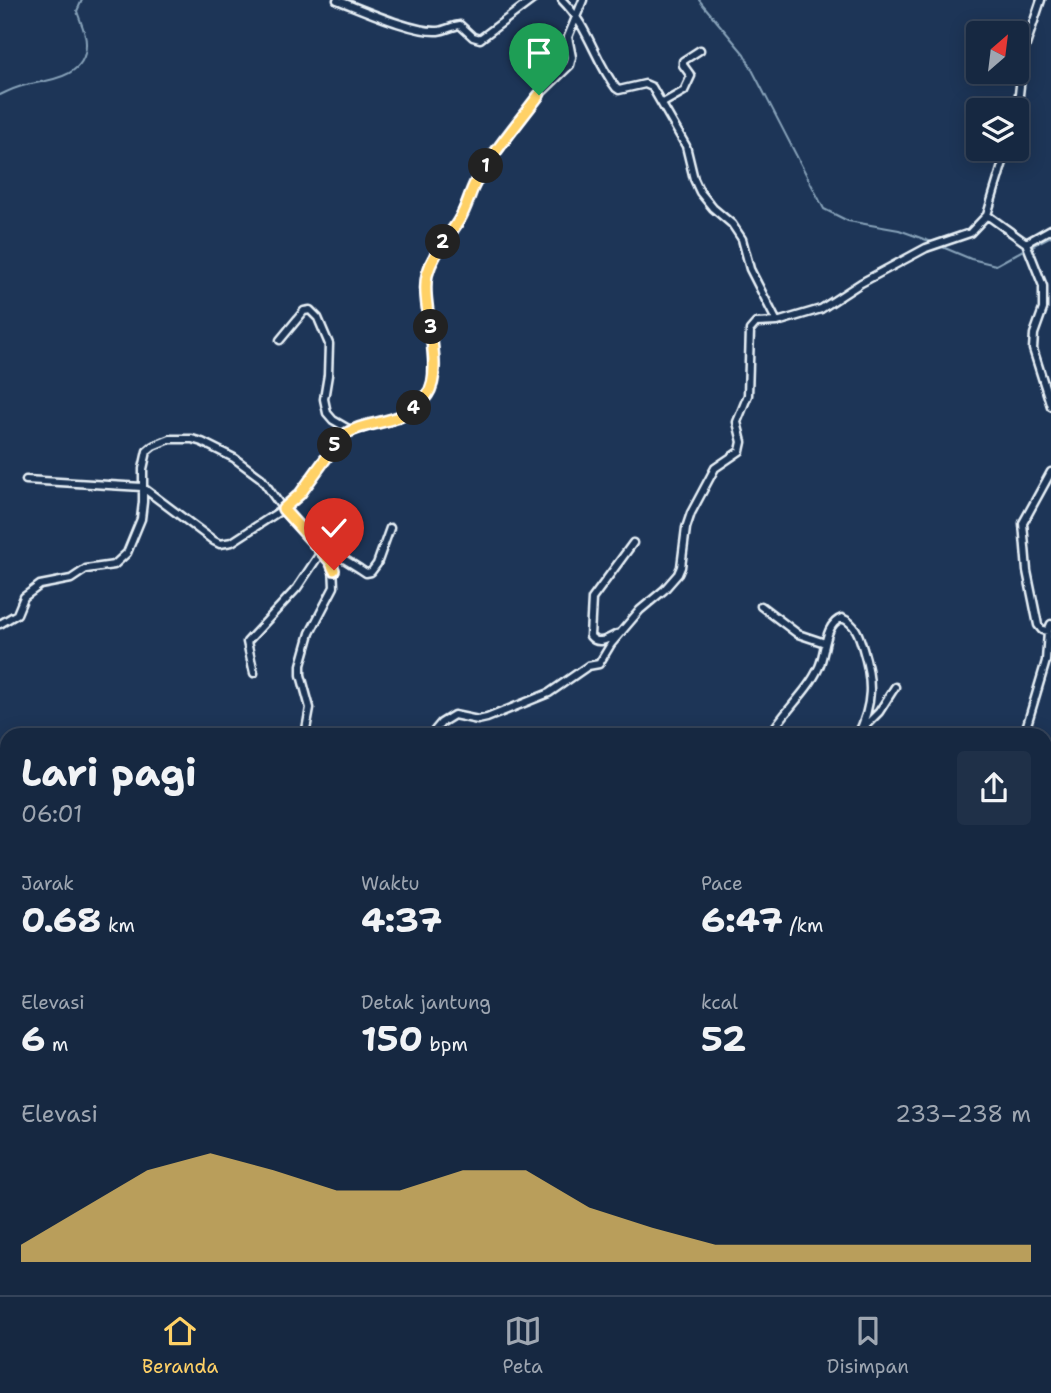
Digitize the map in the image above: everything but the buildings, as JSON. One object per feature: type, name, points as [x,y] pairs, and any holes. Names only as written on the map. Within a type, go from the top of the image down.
[{"type":"street","points":[[337,0],[395,22],[429,31],[460,25],[473,37],[480,39],[532,0]]},
{"type":"street","points":[[562,0],[578,16],[616,88],[620,90],[648,84],[663,103],[686,146],[696,185],[706,201],[738,232],[750,269],[777,322]]},
{"type":"street","points":[[26,480],[142,487],[220,544],[232,542],[283,509],[300,494],[338,441],[352,431],[401,417],[422,401],[432,388],[432,340],[425,288],[429,268],[438,248],[458,222],[471,192],[490,161],[539,95],[570,65],[572,57],[568,37],[583,0]]},
{"type":"street","points":[[1019,98],[1024,51],[1041,0]]},
{"type":"street","points":[[663,103],[686,89],[691,76],[683,61],[700,50]]},
{"type":"street","points":[[436,728],[454,715],[478,720],[487,718],[555,690],[588,666],[599,664],[611,644],[639,610],[664,590],[681,570],[686,528],[691,513],[715,468],[740,451],[737,422],[748,388],[750,330],[757,323],[777,322],[821,309],[926,248],[964,237],[987,215],[1003,161]]},
{"type":"street","points":[[987,215],[1026,243],[1045,293],[1044,309],[1034,334],[1033,349],[1051,406]]},
{"type":"street","points":[[1026,243],[1051,229]]},
{"type":"street","points":[[280,340],[302,313],[310,310],[316,315],[330,348],[324,399],[327,413],[333,420],[352,431]]},
{"type":"street","points":[[0,624],[17,614],[24,597],[40,585],[71,579],[86,569],[114,565],[127,553],[141,519],[144,458],[153,446],[170,439],[192,439],[217,448],[261,478],[283,509],[333,565],[335,580],[307,639],[301,665],[310,708],[306,728]]},
{"type":"street","points":[[1026,728],[1048,654],[1049,628],[1041,630],[1038,625],[1027,571],[1023,528],[1025,519],[1051,471]]},
{"type":"street","points":[[307,537],[366,573],[371,572],[377,564],[390,528]]},
{"type":"street","points":[[625,629],[603,642],[597,642],[590,636],[592,599],[633,543]]},
{"type":"street","points":[[254,673],[247,642],[291,594],[321,552]]},
{"type":"street","points":[[761,606],[797,634],[825,643]]},
{"type":"street","points":[[774,728],[815,674],[833,624],[842,618],[855,627],[871,675],[867,713],[861,728]]},
{"type":"street","points":[[864,728],[879,712],[895,687]]},
{"type":"waterway","points":[[0,95],[19,87],[66,75],[81,63],[86,43],[77,11],[82,0]]},
{"type":"waterway","points":[[699,0],[744,54],[824,209],[848,221],[899,230],[932,242]]},
{"type":"waterway","points":[[1030,247],[1051,236]]},
{"type":"waterway","points":[[940,246],[971,259],[996,265],[1025,249]]},
{"type":"route","points":[[334,570],[330,561],[283,509],[300,494],[342,436],[401,417],[428,395],[433,381],[432,340],[425,288],[433,257],[463,214],[476,182],[539,95]]}]
